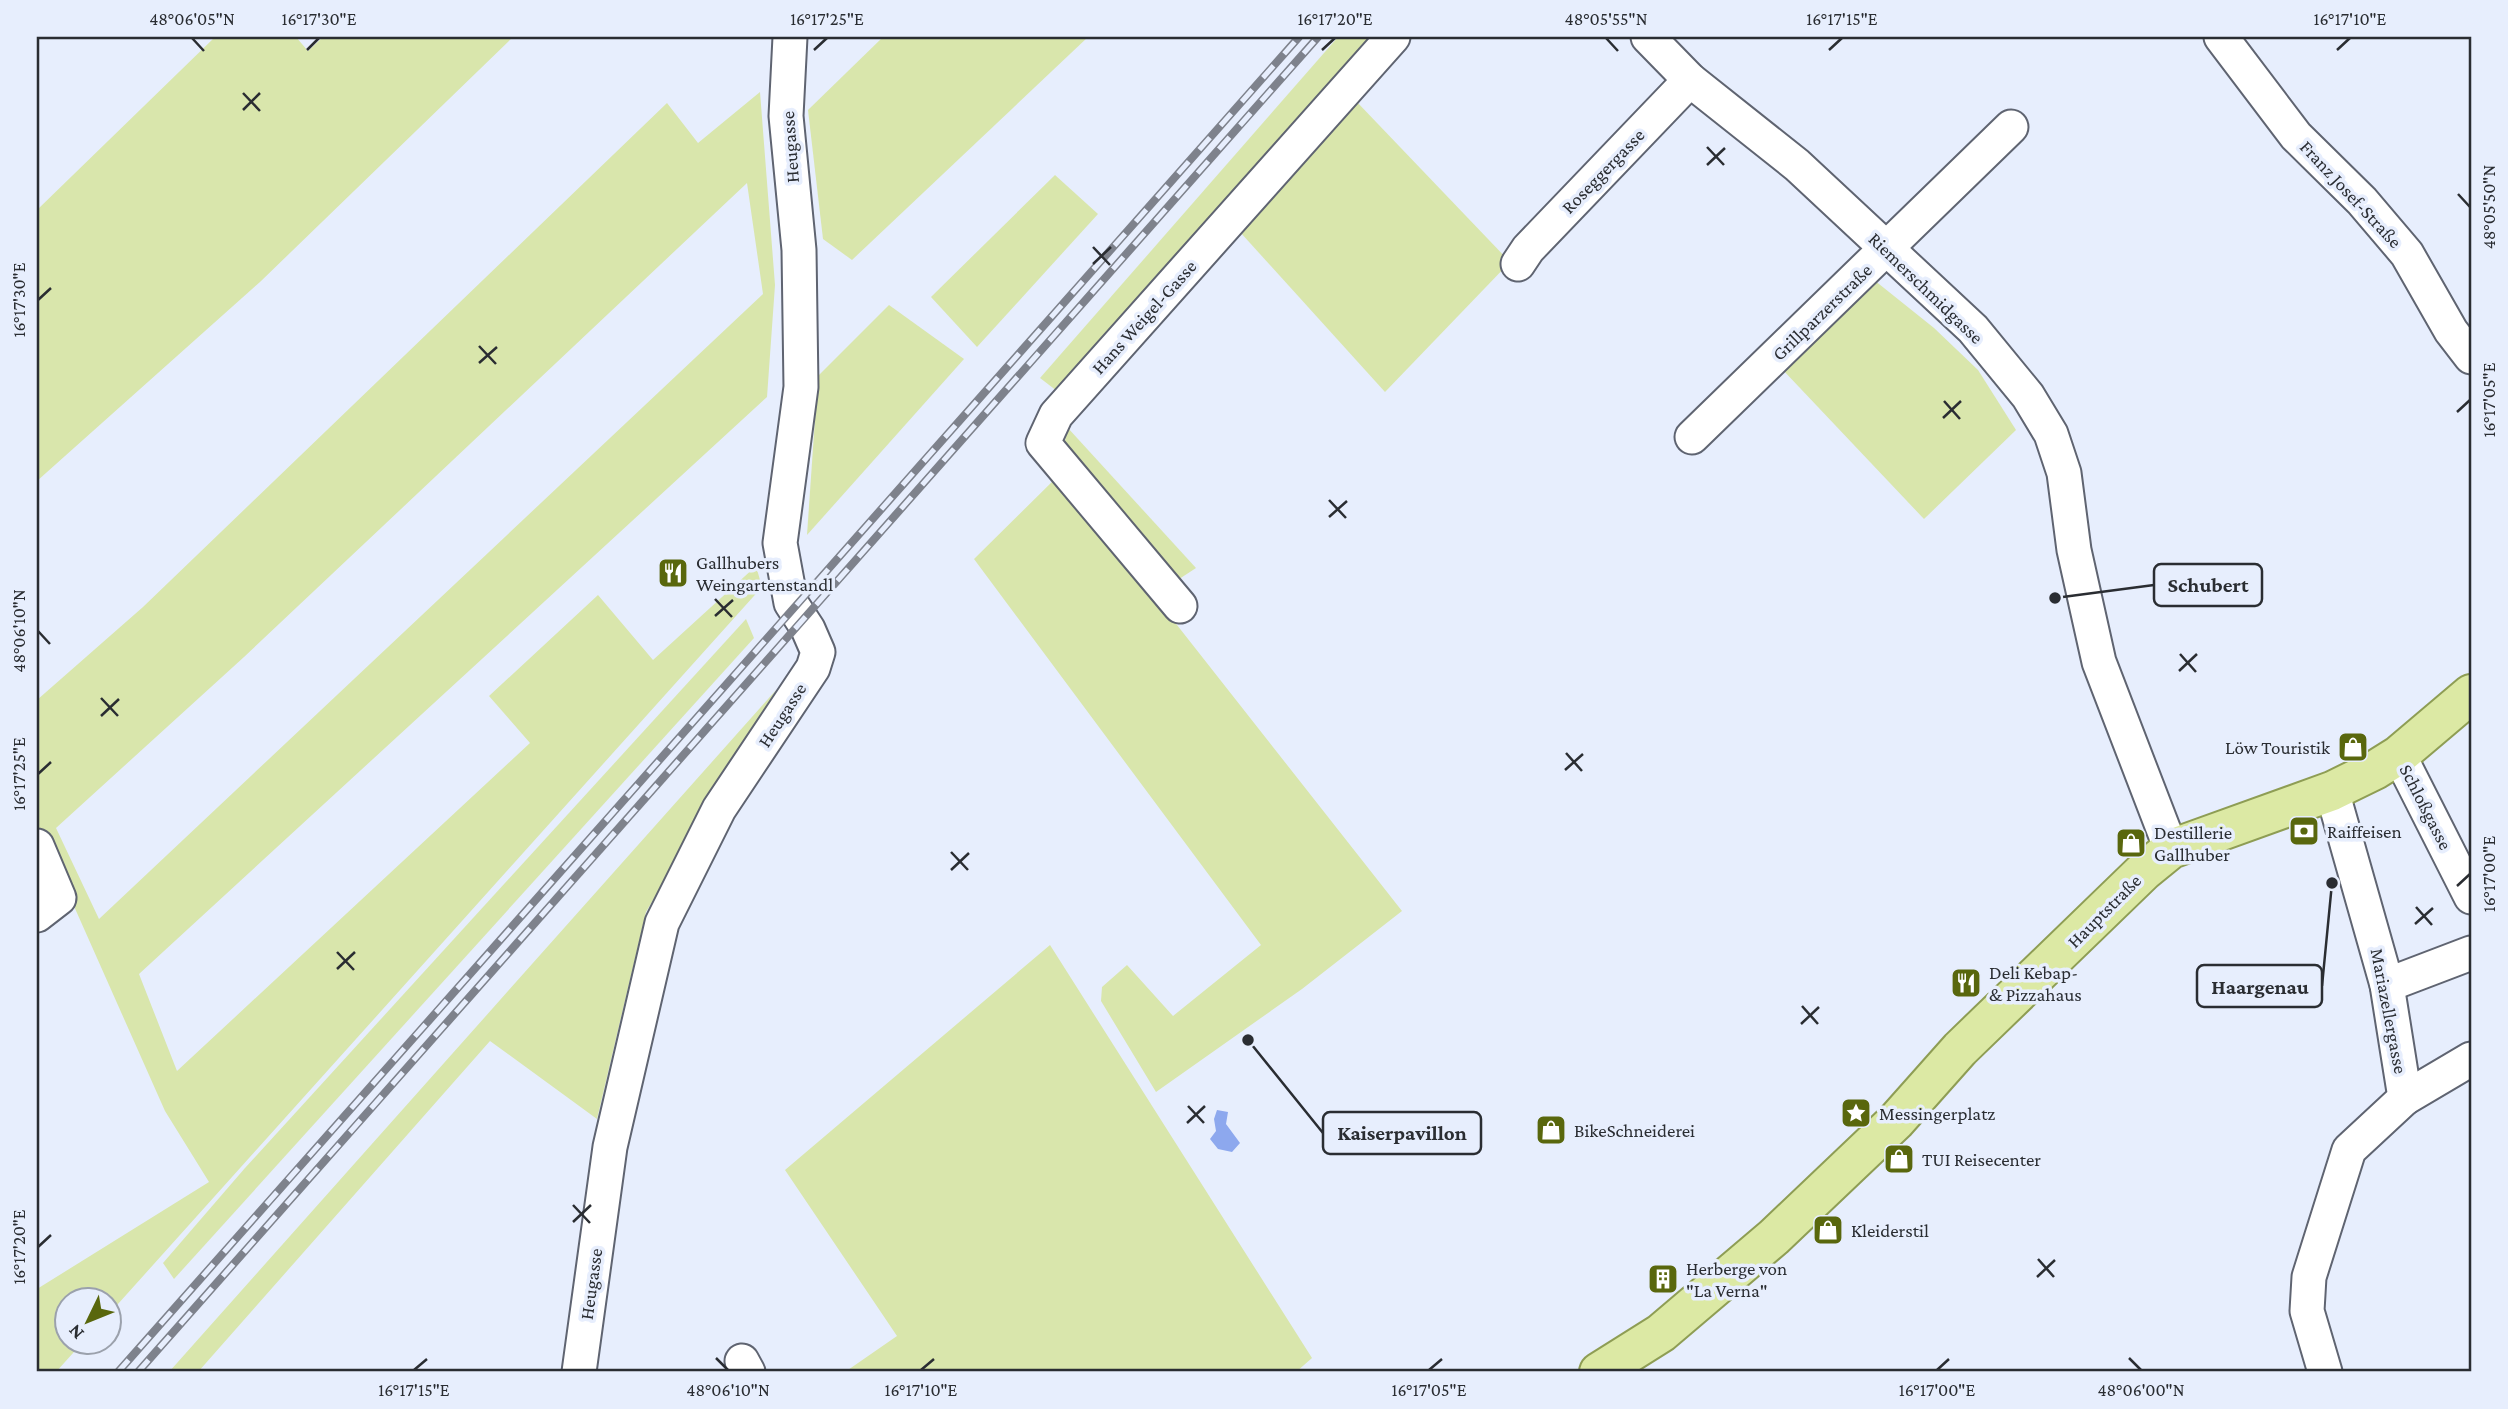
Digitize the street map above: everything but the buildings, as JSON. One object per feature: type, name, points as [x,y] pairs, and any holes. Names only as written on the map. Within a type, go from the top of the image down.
[{"type":"main road","name":"Hauptstraße","points":[[1610,1369],[1680,1318],[1773,1237],[1896,1121],[1960,1049],[2144,871],[2171,849],[2332,791],[2399,755],[2471,694]]},
{"type":"street","name":"Heugasse","points":[[579,1372],[610,1147],[662,923],[719,809],[813,668],[818,652],[808,629],[791,603],[784,578],[780,543],[801,387],[799,250],[786,116],[790,37]]},
{"type":"street","name":"Hans Weigel-Gasse","points":[[1180,606],[1043,443],[1056,415],[1393,37]]},
{"type":"street","name":"Riemerschmidgasse","points":[[1648,37],[1690,80],[1797,165],[1973,328],[2028,396],[2051,434],[2064,473],[2074,550],[2099,662],[2171,849]]},
{"type":"street","name":"Franz Josef-Straße","points":[[2221,37],[2297,136],[2362,201],[2400,245],[2451,331],[2471,357]]},
{"type":"street","name":"Roseggergasse","points":[[1518,264],[1528,249],[1690,80]]},
{"type":"street","name":"Grillparzerstraße","points":[[1692,437],[2011,127]]},
{"type":"street","name":"Schloßgasse","points":[[2399,755],[2471,897]]},
{"type":"street","name":"Mariazellergasse","points":[[2325,1372],[2307,1311],[2309,1277],[2349,1150],[2405,1098],[2388,985],[2332,791]]},
{"type":"street","points":[[37,846],[48,906]]},
{"type":"street","points":[[2388,985],[2471,953]]},
{"type":"street","points":[[2405,1098],[2471,1059]]},
{"type":"green space","points":[[215,37],[296,37],[308,51],[323,37],[513,37],[260,282],[37,481],[37,210]]},
{"type":"green space","points":[[883,37],[1088,37],[852,260],[823,239],[808,110]]},
{"type":"green space","points":[[1338,37],[1374,37],[1057,391],[1040,378]]},
{"type":"green space","points":[[760,92],[775,285],[767,397],[139,974],[177,1071],[530,743],[489,696],[598,595],[653,660],[756,566],[762,587],[122,1300],[122,1286],[52,1286],[52,1356],[70,1356],[56,1372],[37,1372],[37,1289],[209,1182],[165,1111],[37,823],[37,700],[143,607],[667,103],[698,143]],"holes":[[[747,183],[763,294],[99,919],[56,828],[244,657]]]},
{"type":"green space","points":[[1356,101],[1510,262],[1385,392],[1240,232]]},
{"type":"green space","points":[[1055,175],[1098,214],[977,347],[931,297]]},
{"type":"green space","points":[[1874,280],[1934,328],[1978,370],[2016,430],[1924,519],[1782,369]]},
{"type":"green space","points":[[889,305],[964,359],[807,535],[818,376]]},
{"type":"green space","points":[[1067,427],[1196,568],[1170,585],[1064,448]]},
{"type":"green space","points":[[1059,475],[1402,911],[1302,989],[1156,1092],[1101,1001],[1102,987],[1127,965],[1173,1016],[1261,945],[974,559]]},
{"type":"green space","points":[[746,619],[754,638],[174,1279],[163,1263],[245,1168]]},
{"type":"green space","points":[[776,690],[646,912],[597,1119],[490,1041],[198,1372],[169,1372]]},
{"type":"green space","points":[[1050,945],[1312,1358],[1296,1372],[845,1372],[897,1336],[785,1170]]},
{"type":"water","points":[[1217,1110],[1228,1112],[1226,1124],[1240,1143],[1232,1152],[1218,1149],[1210,1139],[1216,1131],[1214,1119]]},
{"type":"railway","points":[[118,1372],[1299,37]]},
{"type":"railway","points":[[138,1372],[1318,37]]},
{"type":"place","name":"Gallhubers Weingartenstandl","points":[[673,573]]},
{"type":"place","name":"Schubert","points":[[2055,598]]},
{"type":"place","name":"Löw Touristik","points":[[2353,747]]},
{"type":"place","name":"Raiffeisen","points":[[2304,831]]},
{"type":"place","name":"Destillerie Gallhuber","points":[[2131,843]]},
{"type":"place","name":"Haargenau","points":[[2332,883]]},
{"type":"place","name":"Deli Kebap- & Pizzahaus","points":[[1966,983]]},
{"type":"place","name":"Kaiserpavillon","points":[[1248,1040]]},
{"type":"place","name":"Messingerplatz","points":[[1856,1113]]},
{"type":"place","name":"BikeSchneiderei","points":[[1551,1130]]},
{"type":"place","name":"TUI Reisecenter","points":[[1899,1159]]},
{"type":"place","name":"Kleiderstil","points":[[1828,1230]]},
{"type":"place","name":"Herberge von \"La Verna\"","points":[[1663,1279]]}]
